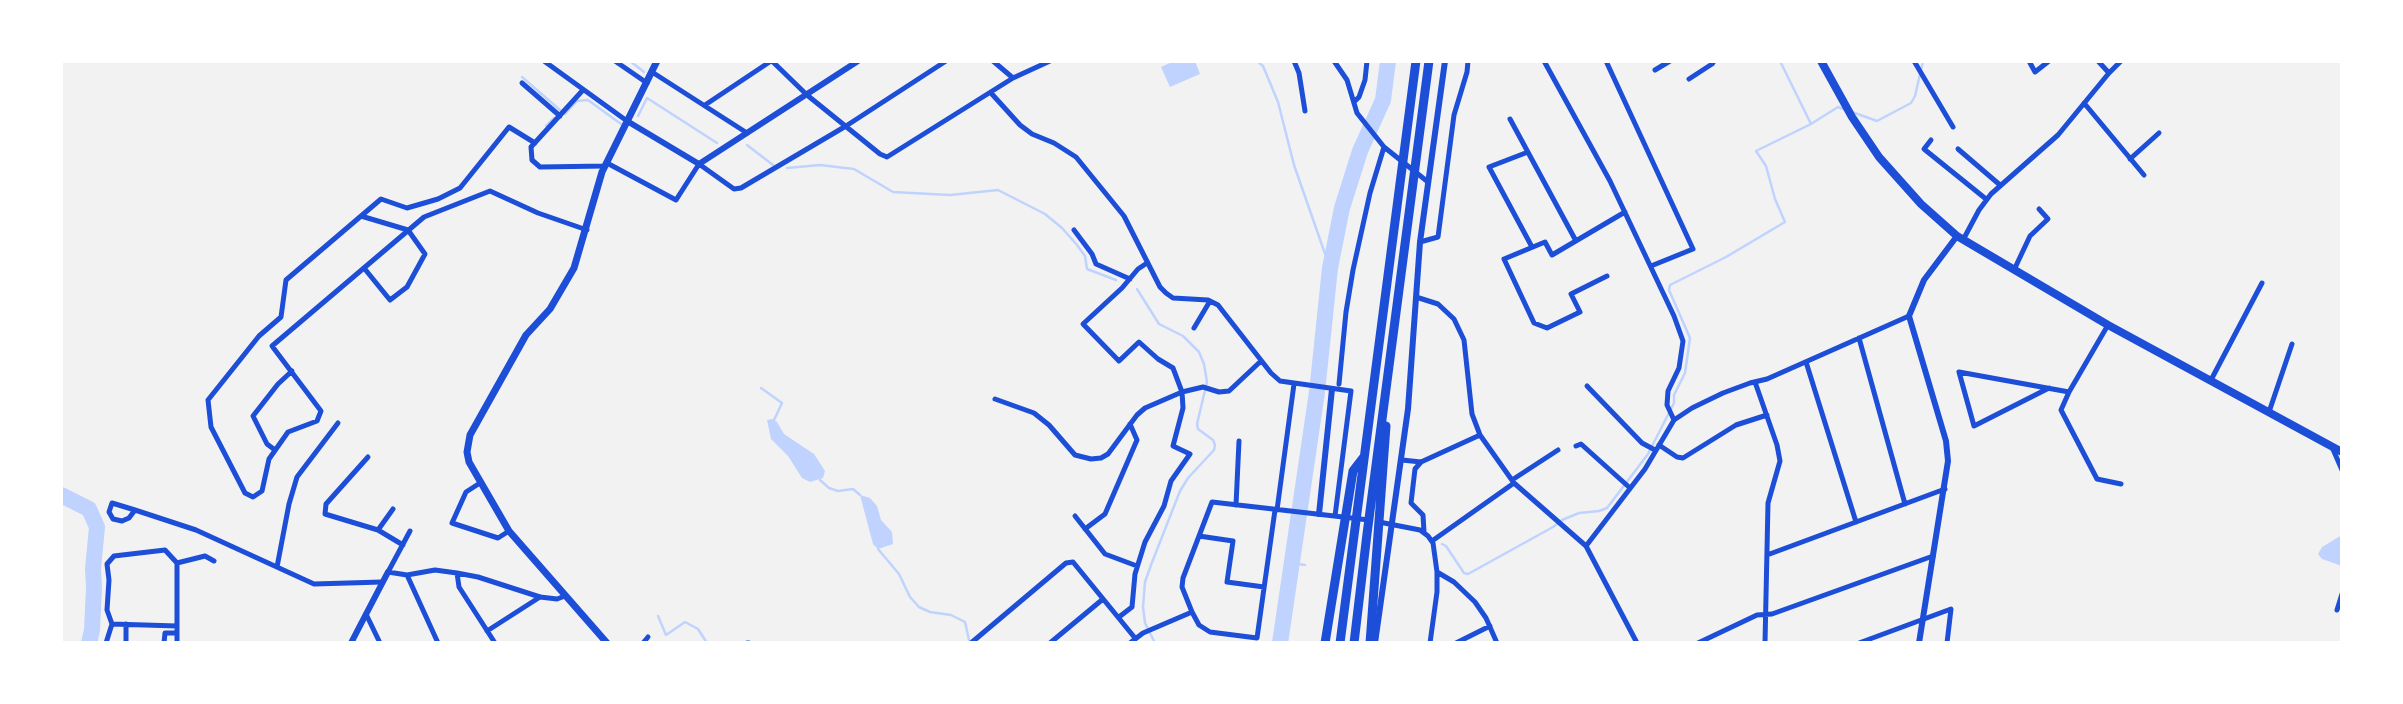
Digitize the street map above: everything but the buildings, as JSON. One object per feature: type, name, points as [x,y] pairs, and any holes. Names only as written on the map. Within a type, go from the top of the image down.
[{"type":"highway","points":[[1340,643],[1416,61]]},
{"type":"highway","points":[[1354,643],[1429,61]]},
{"type":"highway","points":[[1373,643],[1390,355]]},
{"type":"highway","points":[[1325,643],[1353,471],[1365,456]]},
{"type":"main road","points":[[607,643],[509,531],[480,483],[467,452],[470,435],[526,335],[550,309],[574,268],[606,164],[657,61]]},
{"type":"main road","points":[[1821,61],[1852,117],[1879,157],[1916,199],[1960,238],[2108,325],[2342,452]]},
{"type":"street","points":[[544,61],[627,121],[699,164],[734,189],[741,188],[846,126],[946,61]]},
{"type":"street","points":[[615,61],[646,83]]},
{"type":"street","points":[[705,105],[772,61],[807,95],[887,157],[1013,78],[1050,61]]},
{"type":"street","points":[[583,90],[531,147],[532,160],[540,167],[606,164],[676,200],[699,164],[859,61]]},
{"type":"street","points":[[993,61],[1013,78]]},
{"type":"street","points":[[1294,61],[1305,111]]},
{"type":"street","points":[[1334,61],[1347,80],[1357,113],[1382,145],[1428,181]]},
{"type":"street","points":[[1354,102],[1359,97],[1367,61]]},
{"type":"street","points":[[1373,643],[1402,460],[1420,242],[1445,61]]},
{"type":"street","points":[[1420,242],[1438,237],[1454,115],[1468,61]]},
{"type":"street","points":[[1544,61],[1610,181],[1674,316],[1683,341],[1679,368],[1668,391],[1667,405],[1674,420]]},
{"type":"street","points":[[1606,61],[1693,249],[1651,266]]},
{"type":"street","points":[[1655,70],[1670,61]]},
{"type":"street","points":[[1689,79],[1714,61]]},
{"type":"street","points":[[1914,61],[1953,127]]},
{"type":"street","points":[[2029,61],[2035,72],[2049,61]]},
{"type":"street","points":[[2098,61],[2109,73]]},
{"type":"street","points":[[1919,643],[1948,467],[1947,447],[1909,316],[1924,280],[1960,238],[1986,199],[2055,138],[2121,61]]},
{"type":"street","points":[[652,72],[747,133]]},
{"type":"street","points":[[522,83],[560,116]]},
{"type":"street","points":[[991,93],[1020,125],[1076,157],[1124,216],[1160,287],[1166,293],[1173,298],[1210,301],[1218,305],[1280,381],[1351,391],[1335,516]]},
{"type":"street","points":[[2084,103],[2144,175]]},
{"type":"street","points":[[1510,119],[1576,241]]},
{"type":"street","points":[[535,143],[509,127],[460,188],[438,199],[407,208],[381,199],[286,280],[281,317],[259,336],[208,400],[211,427],[245,493],[253,496],[262,491],[269,459],[288,432],[317,421],[321,411],[272,346],[424,217],[490,191],[538,213],[587,230]]},
{"type":"street","points":[[2130,159],[2159,133]]},
{"type":"street","points":[[1931,140],[1924,149],[1986,199]]},
{"type":"street","points":[[1339,384],[1353,270],[1382,145]]},
{"type":"street","points":[[1958,149],[2000,185]]},
{"type":"street","points":[[1528,152],[1489,167],[1532,247]]},
{"type":"street","points":[[2014,270],[2030,236],[2049,219],[2039,209]]},
{"type":"street","points":[[1607,276],[1571,294],[1580,312],[1548,328],[1534,323],[1504,260],[1545,242],[1552,255],[1625,212]]},
{"type":"street","points":[[361,216],[408,230],[425,254],[407,287],[390,300],[364,268]]},
{"type":"street","points":[[1074,230],[1096,264],[1129,280]]},
{"type":"street","points":[[1119,617],[1132,607],[1137,566],[1145,542],[1164,506],[1171,481],[1190,454],[1173,446],[1182,408],[1182,392],[1173,368],[1139,342],[1119,360],[1083,324],[1147,263]]},
{"type":"street","points":[[2211,380],[2262,284]]},
{"type":"street","points":[[1416,297],[1443,307],[1457,324],[1464,340],[1473,417],[1480,435],[1513,482],[1586,546],[1637,643]]},
{"type":"street","points":[[1194,328],[1210,301]]},
{"type":"street","points":[[1586,546],[1645,469],[1674,420],[1692,408],[1806,362],[1909,316]]},
{"type":"street","points":[[2108,325],[2061,410],[2097,479],[2121,484]]},
{"type":"street","points":[[1859,338],[1905,504]]},
{"type":"street","points":[[2269,412],[2292,344]]},
{"type":"street","points":[[995,400],[1034,414],[1049,425],[1075,455],[1101,458],[1108,454],[1145,408],[1182,392],[1203,387],[1224,393],[1229,391],[1261,361]]},
{"type":"street","points":[[1806,362],[1856,522]]},
{"type":"street","points":[[275,450],[267,444],[253,416],[292,371]]},
{"type":"street","points":[[2049,388],[1973,426],[1959,372],[2049,388],[2069,392]]},
{"type":"street","points":[[1755,382],[1780,461],[1769,503],[1765,643]]},
{"type":"street","points":[[1296,384],[1278,510],[1257,638],[1210,632],[1199,625],[1192,612],[1182,587],[1183,578],[1212,502],[1278,510],[1335,516],[1391,523],[1424,532],[1432,541],[1437,592],[1430,643]]},
{"type":"street","points":[[1587,386],[1642,443],[1677,457],[1683,457],[1735,425],[1767,415]]},
{"type":"street","points":[[1316,514],[1331,389]]},
{"type":"street","points":[[276,567],[297,477],[338,423]]},
{"type":"street","points":[[1085,529],[1105,514],[1137,440],[1130,424]]},
{"type":"street","points":[[1424,532],[1423,515],[1411,503],[1415,469],[1421,462],[1480,435]]},
{"type":"street","points":[[1236,505],[1240,441]]},
{"type":"street","points":[[1576,446],[1581,443],[1630,488]]},
{"type":"street","points":[[2331,447],[2342,470]]},
{"type":"street","points":[[1432,541],[1558,450]]},
{"type":"street","points":[[368,457],[326,504],[325,514],[378,530],[403,545]]},
{"type":"street","points":[[1402,460],[1421,462]]},
{"type":"street","points":[[480,483],[466,492],[452,523],[498,538],[509,531]]},
{"type":"street","points":[[1768,555],[1945,489]]},
{"type":"street","points":[[135,510],[129,518],[122,521],[113,519],[109,512],[112,503],[135,510],[196,530],[314,584],[382,582]]},
{"type":"street","points":[[378,530],[393,509]]},
{"type":"street","points":[[1075,516],[1105,554],[1137,566]]},
{"type":"street","points":[[351,643],[410,531]]},
{"type":"street","points":[[1199,536],[1233,541],[1227,582],[1264,587]]},
{"type":"street","points":[[106,643],[112,624],[107,611],[107,564],[114,556],[165,550],[177,564],[177,643]]},
{"type":"street","points":[[177,564],[205,556],[214,561]]},
{"type":"street","points":[[1698,643],[1757,615],[1772,614],[1933,556]]},
{"type":"street","points":[[971,643],[1066,563],[1073,562],[1119,617],[1132,640],[1192,612]]},
{"type":"street","points":[[388,572],[407,575],[435,570],[478,577],[540,597],[557,599],[565,596]]},
{"type":"street","points":[[1437,572],[1454,582],[1481,610],[1497,643]]},
{"type":"street","points":[[457,573],[459,587],[495,643]]},
{"type":"street","points":[[407,575],[438,643]]},
{"type":"street","points":[[2337,610],[2342,594]]},
{"type":"street","points":[[487,631],[540,597]]},
{"type":"street","points":[[1050,643],[1102,599]]},
{"type":"street","points":[[1859,643],[1951,609],[1947,643]]},
{"type":"street","points":[[365,613],[380,643]]},
{"type":"street","points":[[112,624],[177,629]]},
{"type":"street","points":[[126,624],[126,643]]},
{"type":"street","points":[[1457,643],[1490,626]]},
{"type":"street","points":[[164,643],[165,633],[177,629]]},
{"type":"street","points":[[643,643],[649,637]]},
{"type":"water","points":[[1174,61],[1195,61],[1200,74],[1170,87],[1161,67]]},
{"type":"water","points":[[772,419],[784,434],[814,454],[825,471],[823,478],[810,482],[802,478],[788,456],[771,439],[767,420]]},
{"type":"water","points":[[860,495],[870,498],[877,506],[881,520],[892,532],[893,544],[878,549],[873,544]]},
{"type":"water","points":[[2342,535],[2342,566],[2322,559],[2318,554],[2322,547]]},
{"type":"waterway","points":[[630,61],[644,72]]},
{"type":"waterway","points":[[1257,61],[1263,66],[1278,102],[1294,165],[1330,268]]},
{"type":"waterway","points":[[1280,643],[1317,392],[1330,268],[1342,208],[1360,151],[1383,100],[1388,61]]},
{"type":"waterway","points":[[1780,61],[1811,124]]},
{"type":"waterway","points":[[1852,112],[1877,121],[1911,103],[1923,61]]},
{"type":"waterway","points":[[522,77],[560,110]]},
{"type":"waterway","points":[[638,116],[647,98],[717,143]]},
{"type":"waterway","points":[[565,114],[577,101],[588,100],[621,124]]},
{"type":"waterway","points":[[1442,544],[1464,573],[1468,574],[1562,520],[1579,513],[1607,508],[1648,454],[1674,403],[1674,395],[1685,373],[1690,338],[1669,290],[1670,285],[1726,257],[1785,222],[1766,166],[1756,151],[1811,124],[1838,107],[1846,110]]},
{"type":"waterway","points":[[546,126],[554,118]]},
{"type":"waterway","points":[[747,145],[773,165]]},
{"type":"waterway","points":[[787,168],[820,165],[854,169],[893,192],[950,195],[998,190],[1045,214],[1077,245],[1085,256],[1087,269],[1116,280]]},
{"type":"waterway","points":[[1137,289],[1159,324],[1183,336],[1199,352],[1207,382],[1197,424],[1198,429],[1213,440],[1215,445],[1214,450],[1188,478],[1180,491],[1145,582],[1145,623],[1155,643]]},
{"type":"waterway","points":[[761,388],[782,403],[774,420]]},
{"type":"waterway","points":[[820,480],[829,488],[838,491],[853,489],[860,495]]},
{"type":"waterway","points":[[61,495],[89,509],[97,527],[89,643]]},
{"type":"waterway","points":[[878,549],[899,574],[910,597],[919,607],[930,612],[951,615],[965,622],[969,640]]},
{"type":"waterway","points":[[1292,563],[1305,565]]},
{"type":"waterway","points":[[658,616],[666,635],[685,622],[698,629],[707,643]]}]
